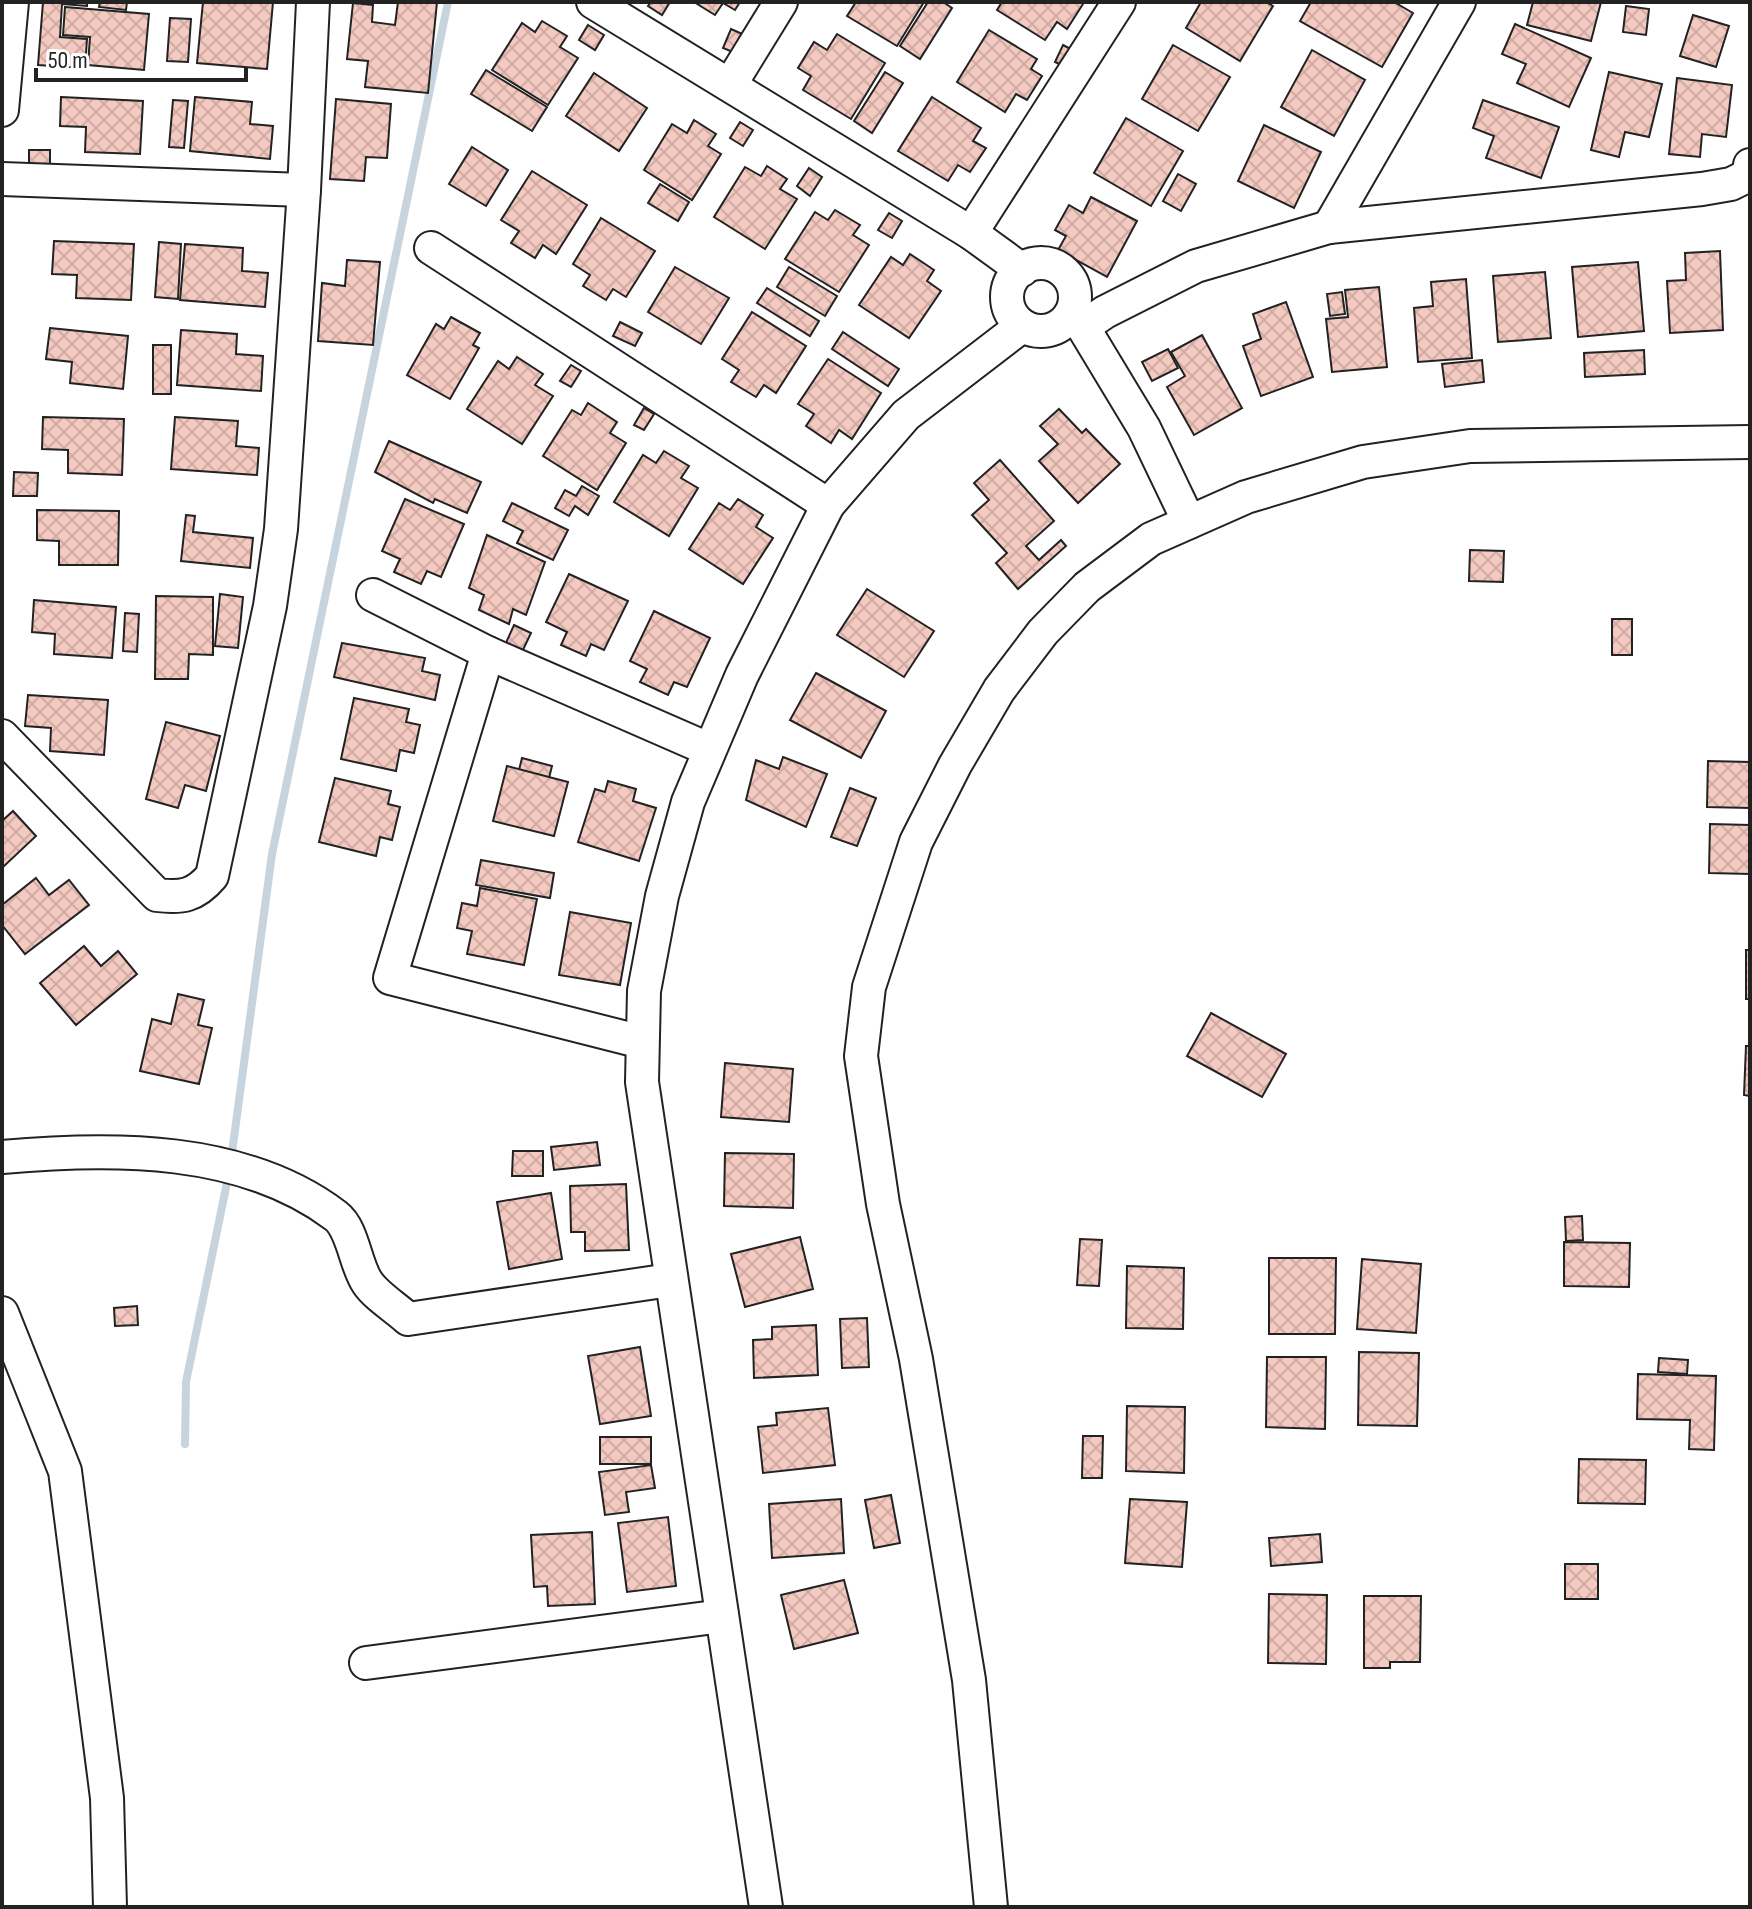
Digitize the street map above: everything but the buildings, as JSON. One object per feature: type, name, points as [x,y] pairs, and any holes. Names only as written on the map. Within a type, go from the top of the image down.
[{"type":"street","points":[[2,110],[12,2]]},
{"type":"street","points":[[2,736],[157,895],[180,898],[199,891],[212,876],[270,606],[281,529],[304,190],[313,2]]},
{"type":"street","points":[[593,2],[971,233],[1022,270]]},
{"type":"street","points":[[730,85],[781,2]]},
{"type":"street","points":[[971,233],[1119,2]]},
{"type":"street","points":[[1329,227],[1459,2]]},
{"type":"street","points":[[1189,522],[1144,428],[1076,321],[1074,288],[1061,269],[1038,263],[1022,270],[1010,283],[1007,295],[1013,317],[1022,326],[1045,331],[1056,328],[1076,321],[1105,312],[1196,266],[1329,227],[1702,189],[1731,184],[1749,175],[1750,165]]},
{"type":"street","points":[[2,179],[304,190]]},
{"type":"street","points":[[431,248],[828,505]]},
{"type":"street","points":[[766,1907],[642,1082],[644,991],[662,896],[688,802],[708,749],[828,505],[906,415],[1022,326]]},
{"type":"street","points":[[991,1907],[969,1680],[916,1359],[883,1204],[861,1056],[869,987],[916,842],[999,690],[1043,632],[1087,587],[1151,539],[1246,497],[1363,462],[1470,446],[1750,442]]},
{"type":"street","points":[[373,595],[488,653],[708,749]]},
{"type":"street","points":[[488,653],[390,978],[642,1042]]},
{"type":"street","points":[[2,1157],[83,1154],[190,1157],[265,1177],[339,1218],[368,1283],[408,1319],[670,1280]]},
{"type":"street","points":[[2,1313],[65,1471],[107,1798],[110,1907]]},
{"type":"street","points":[[366,1663],[722,1616]]},
{"type":"waterway","points":[[231,1160],[272,854],[448,2]]},
{"type":"waterway","points":[[185,1444],[186,1382],[229,1173]]}]
